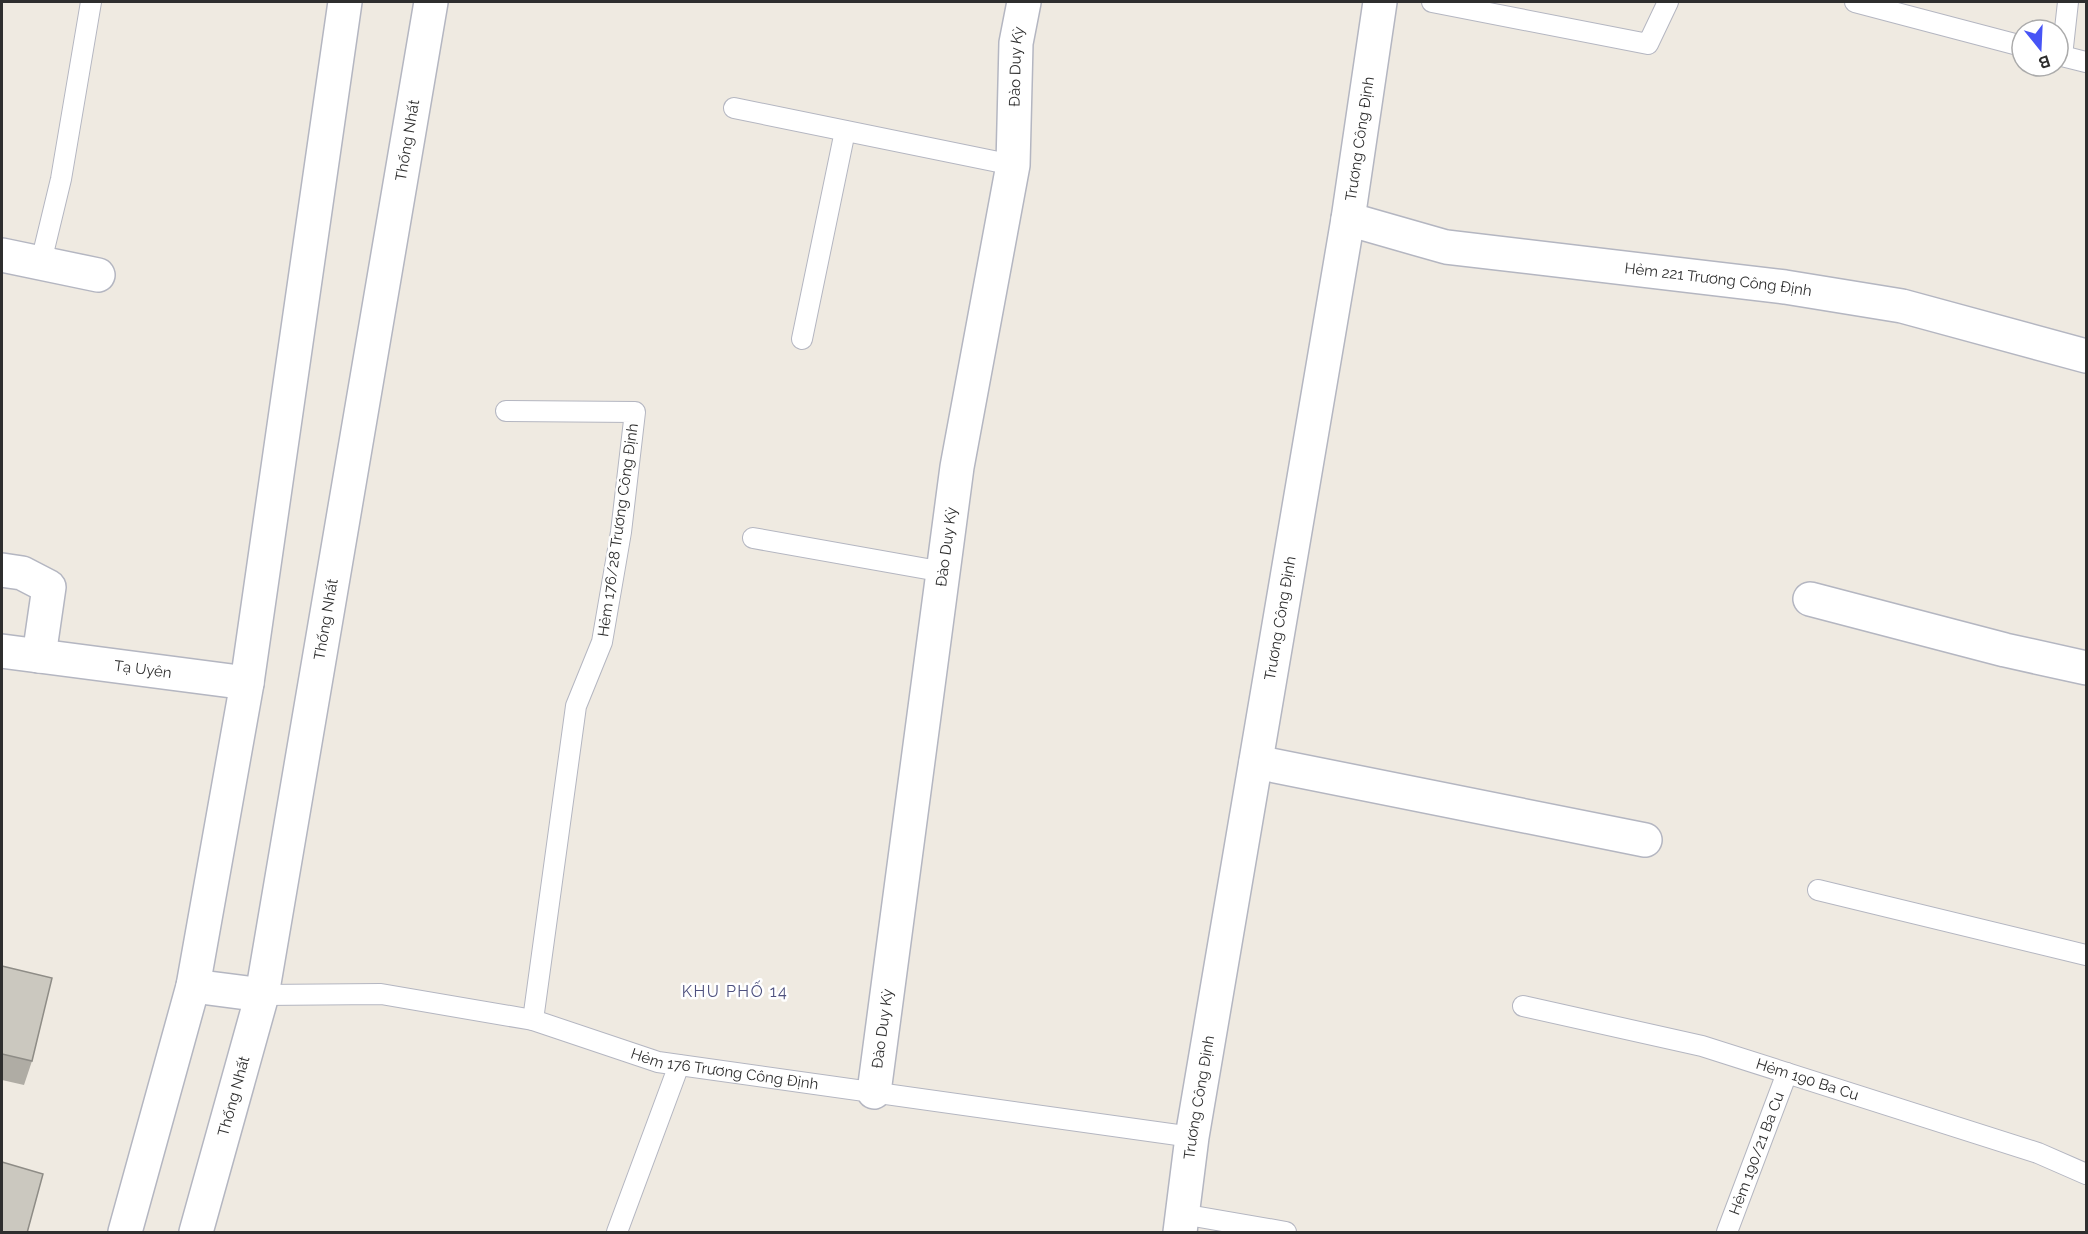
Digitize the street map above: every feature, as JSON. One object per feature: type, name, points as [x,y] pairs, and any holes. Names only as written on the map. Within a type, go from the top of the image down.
[{"type":"main road","points":[[125,1233],[193,986],[247,683],[345,2]]},
{"type":"main road","name":"Thống Nhất","points":[[196,1233],[262,995],[431,2]]},
{"type":"main road","name":"Đào Duy Kỳ","points":[[874,1092],[957,467],[1013,165],[1016,43],[1024,2]]},
{"type":"main road","name":"Trương Công Định","points":[[1181,1223],[1192,1137],[1348,219],[1380,2]]},
{"type":"main road","name":"Hẻm 221 Trương Công Định","points":[[1348,219],[1446,247],[1785,287],[1902,306],[2086,356]]},
{"type":"main road","points":[[2,255],[98,275]]},
{"type":"main road","points":[[2,570],[22,573],[49,588],[39,656]]},
{"type":"main road","points":[[1810,599],[2005,650],[2086,668]]},
{"type":"main road","name":"Tạ Uyên","points":[[2,651],[247,683]]},
{"type":"main road","points":[[1256,762],[1645,840]]},
{"type":"main road","points":[[193,986],[262,995]]},
{"type":"lane","points":[[41,262],[61,179],[91,2]]},
{"type":"lane","points":[[1432,2],[1648,44],[1668,2]]},
{"type":"lane","points":[[1854,2],[2010,42]]},
{"type":"lane","points":[[2066,18],[2068,2]]},
{"type":"lane","points":[[2070,58],[2086,62]]},
{"type":"lane","points":[[734,108],[1013,165]]},
{"type":"lane","points":[[802,339],[845,131]]},
{"type":"lane","name":"Hẻm 176/28 Trương Công Định","points":[[506,411],[635,412],[621,532],[603,642],[576,706],[533,1020]]},
{"type":"lane","points":[[753,538],[944,572]]},
{"type":"lane","points":[[1818,890],[2086,955]]},
{"type":"lane","name":"Hẻm 176 Trương Công Định","points":[[262,995],[381,994],[533,1020],[588,1041],[658,1062],[1192,1137]]},
{"type":"lane","name":"Hẻm 190 Ba Cu","points":[[1523,1006],[1702,1046],[2038,1153],[2086,1174]]},
{"type":"lane","points":[[623,1232],[679,1065]]},
{"type":"lane","name":"Hẻm 190/21 Ba Cu","points":[[1727,1233],[1787,1073]]},
{"type":"lane","points":[[1181,1223],[1221,1219],[1286,1233]]},
{"type":"building","points":[[2,966],[52,978],[32,1061],[2,1054]]},
{"type":"building","points":[[2,1162],[43,1174],[27,1233],[2,1233]]},
{"type":"district","name":"KHU PHỐ 14","points":[[735,991]]}]
